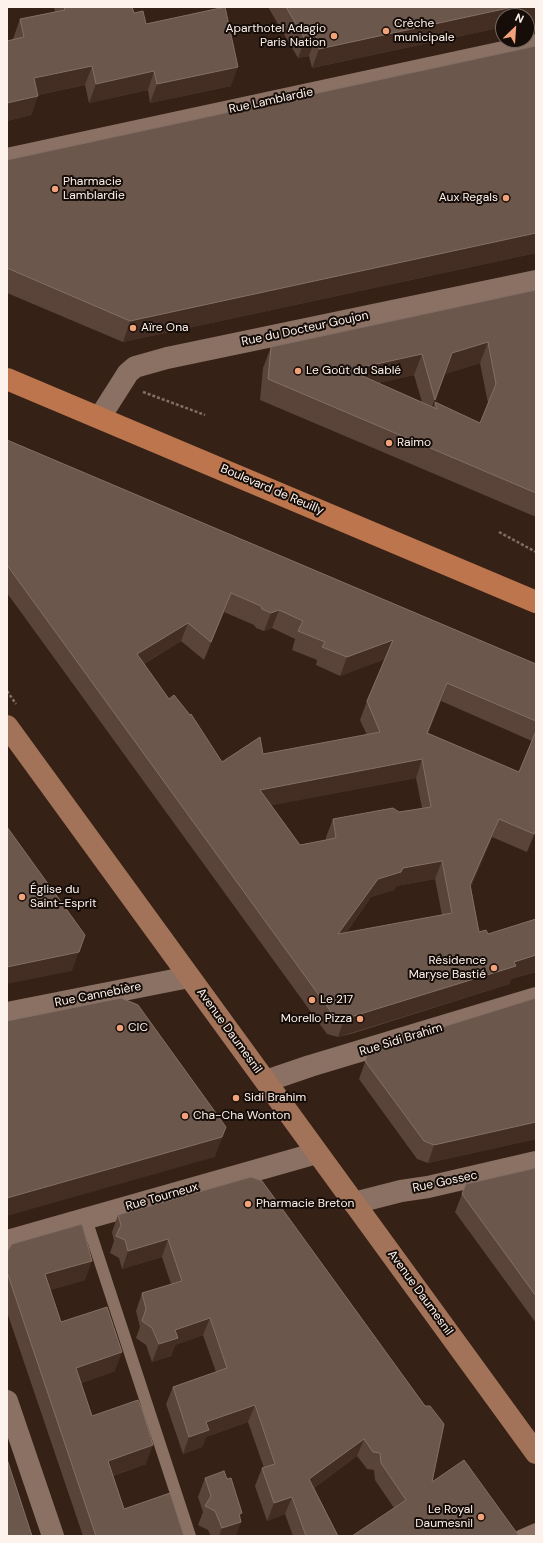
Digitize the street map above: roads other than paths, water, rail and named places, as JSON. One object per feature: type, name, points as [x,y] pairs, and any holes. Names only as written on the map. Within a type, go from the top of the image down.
[{"type":"main road","name":"Boulevard de Reuilly","points":[[7,379],[536,602]]},
{"type":"main road","name":"Avenue Daumesnil","points":[[7,726],[536,1453]]},
{"type":"street","name":"Rue Lamblardie","points":[[7,159],[536,45]]},
{"type":"street","name":"Rue du Docteur Goujon","points":[[100,417],[128,373],[135,367],[167,358],[536,281]]},
{"type":"street","name":"Rue Cannebière","points":[[7,1013],[189,977]]},
{"type":"street","name":"Rue Sidi Brahim","points":[[266,1081],[536,998]]},
{"type":"street","name":"Rue Tourneux","points":[[7,1241],[317,1153]]},
{"type":"street","name":"Rue Gossec","points":[[354,1204],[401,1191],[428,1187],[536,1162]]},
{"type":"street","points":[[7,1401],[53,1536]]},
{"type":"lane","points":[[86,1219],[190,1536]]},
{"type":"lane","points":[[520,1536],[536,1529]]},
{"type":"place","name":"Crèche municipale","points":[[386,31]]},
{"type":"place","name":"Aparthotel Adagio Paris Nation","points":[[334,36]]},
{"type":"place","name":"Pharmacie Lamblardie","points":[[55,189]]},
{"type":"place","name":"Aux Regals","points":[[506,198]]},
{"type":"place","name":"Aïre Ona","points":[[133,328]]},
{"type":"place","name":"Le Goût du Sablé","points":[[298,371]]},
{"type":"place","name":"Raimo","points":[[389,443]]},
{"type":"place","name":"Église du Saint-Esprit","points":[[22,897]]},
{"type":"place","name":"Résidence Maryse Bastié","points":[[494,968]]},
{"type":"place","name":"Le 217","points":[[312,1000]]},
{"type":"place","name":"Morello Pizza","points":[[360,1019]]},
{"type":"place","name":"CIC","points":[[120,1028]]},
{"type":"place","name":"Sidi Brahim","points":[[236,1098]]},
{"type":"place","name":"Cha-Cha Wonton","points":[[185,1116]]},
{"type":"place","name":"Pharmacie Breton","points":[[248,1204]]},
{"type":"place","name":"Le Royal Daumesnil","points":[[481,1517]]}]
